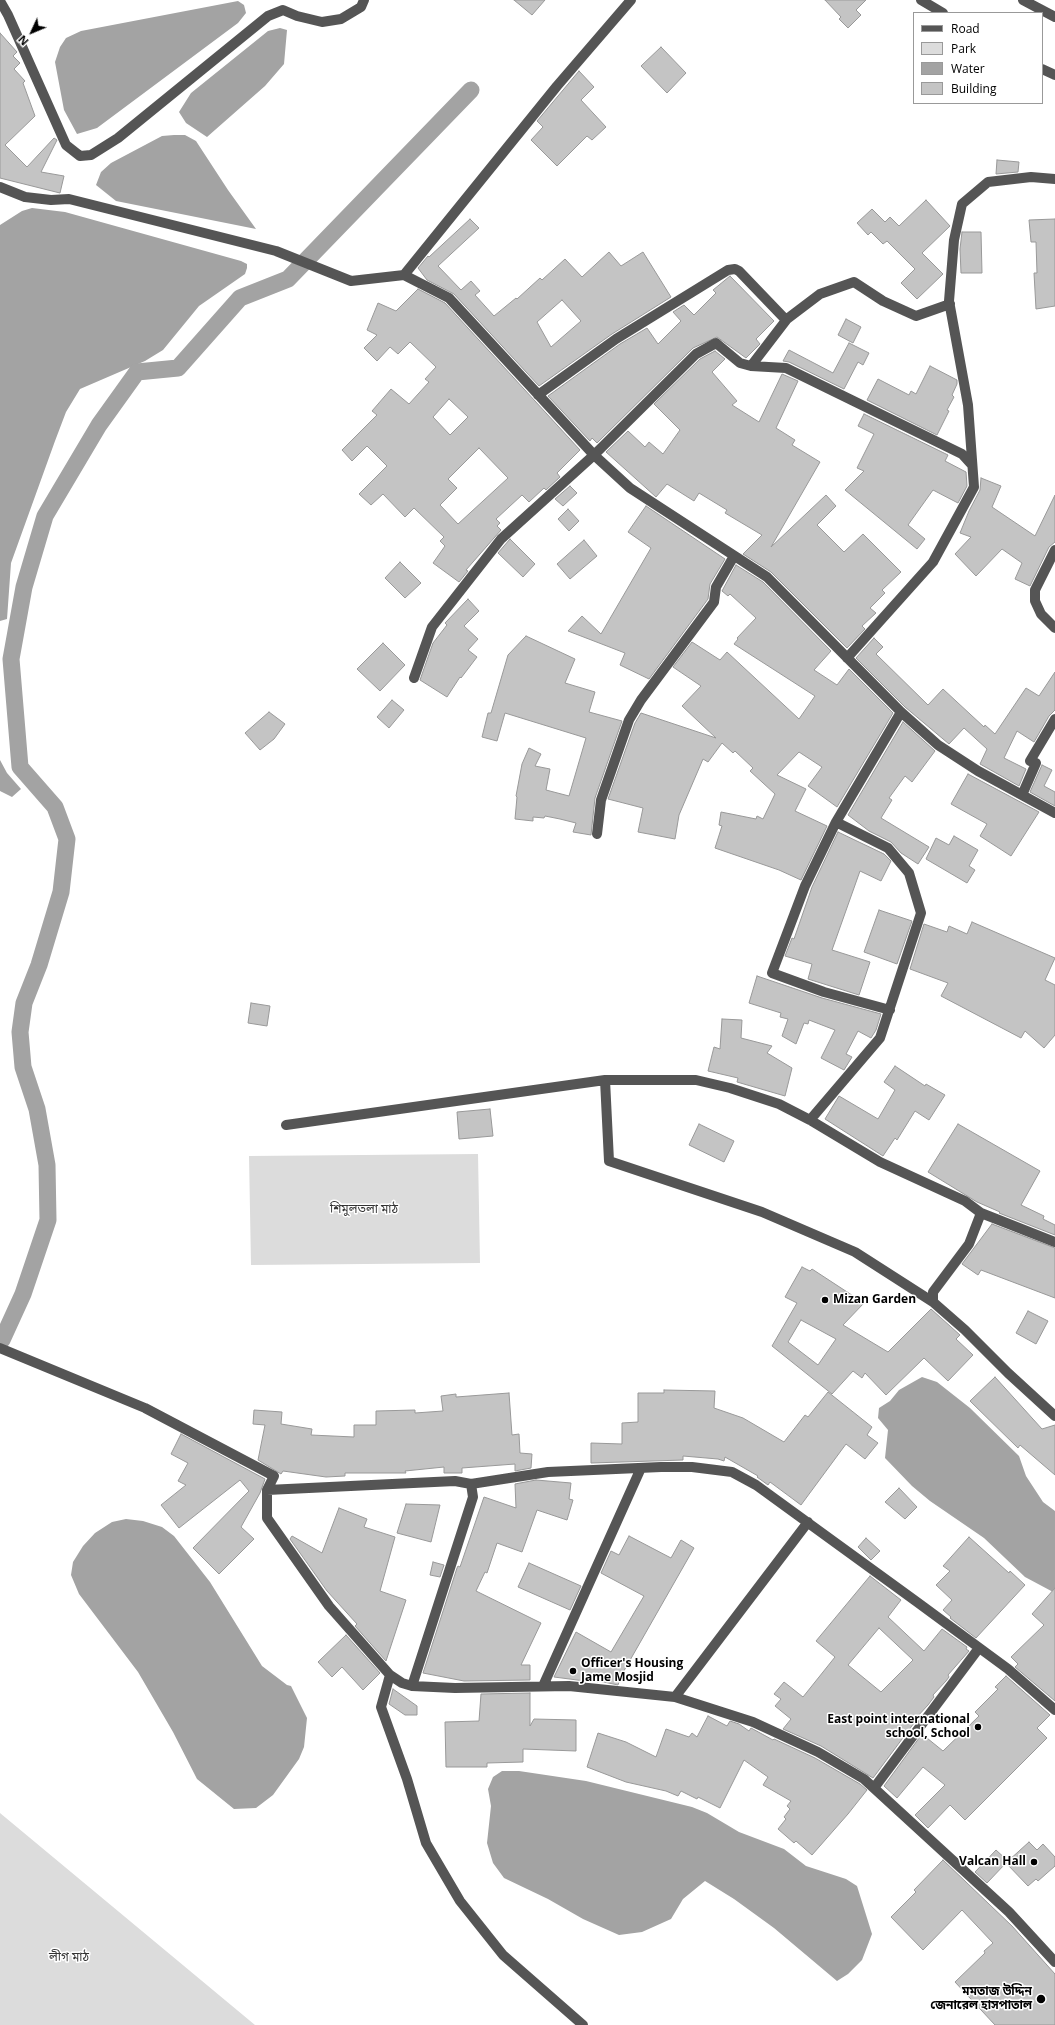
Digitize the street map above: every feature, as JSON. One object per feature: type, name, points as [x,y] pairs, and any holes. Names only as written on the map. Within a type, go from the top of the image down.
[{"type":"street","points":[[0,1],[8,15],[66,145],[80,156],[91,155],[118,138],[268,16],[283,10],[297,16],[322,22],[341,19],[361,7],[364,0]]},
{"type":"street","points":[[404,275],[557,86],[631,0]]},
{"type":"street","points":[[921,0],[942,12]]},
{"type":"street","points":[[1023,0],[1055,17]]},
{"type":"street","points":[[1043,69],[1055,75]]},
{"type":"street","points":[[847,658],[933,562],[974,487],[968,406],[950,304],[954,240],[962,204],[988,182],[1031,177],[1055,178]]},
{"type":"street","points":[[0,187],[25,197],[51,200],[69,199],[276,251],[351,281],[404,275],[449,298],[594,456],[630,488],[767,578],[901,712],[938,745],[978,771],[1055,813]]},
{"type":"street","points":[[538,395],[616,339],[728,270],[735,269],[739,271],[786,320]]},
{"type":"street","points":[[751,366],[786,320],[820,294],[854,282],[883,301],[916,316],[950,304]]},
{"type":"street","points":[[414,678],[432,627],[501,539],[594,456],[696,354],[716,344],[740,364],[786,368],[962,454],[972,465]]},
{"type":"street","points":[[1055,550],[1035,590],[1035,600],[1041,614],[1055,628]]},
{"type":"street","points":[[597,834],[601,800],[629,720],[641,700],[714,602],[716,587],[734,556]]},
{"type":"street","points":[[890,1010],[824,992],[772,973],[804,886],[836,822],[901,712]]},
{"type":"street","points":[[1022,795],[1036,764],[1030,761],[1055,719]]},
{"type":"street","points":[[810,1120],[880,1038],[921,913],[908,873],[888,848],[836,822]]},
{"type":"street","points":[[605,1080],[609,1161],[762,1212],[855,1252],[933,1302],[965,1330],[1008,1373],[1055,1416]]},
{"type":"street","points":[[286,1124],[605,1080],[696,1080],[730,1088],[779,1104],[810,1120],[880,1162],[964,1201],[981,1213],[1055,1242]]},
{"type":"street","points":[[933,1302],[933,1292],[969,1244],[981,1213]]},
{"type":"street","points":[[0,1348],[145,1408],[274,1476],[267,1490],[267,1518],[329,1606],[390,1675],[402,1683],[412,1686],[455,1688],[569,1686],[675,1697],[682,1698],[760,1725],[818,1752],[864,1779],[1010,1912],[1055,1962]]},
{"type":"street","points":[[267,1490],[455,1481],[471,1484],[548,1472],[641,1468],[692,1467],[732,1472],[756,1485],[808,1522],[1008,1669],[1055,1710]]},
{"type":"street","points":[[543,1686],[641,1468]]},
{"type":"street","points":[[412,1686],[474,1497],[471,1484]]},
{"type":"street","points":[[675,1697],[808,1522]]},
{"type":"street","points":[[874,1788],[979,1648]]},
{"type":"street","points":[[390,1675],[381,1707],[407,1780],[426,1843],[460,1901],[503,1955],[583,2025]]},
{"type":"green space","name":"শিমুলতলা মাঠ","points":[[478,1154],[480,1263],[251,1265],[249,1156]]},
{"type":"green space","name":"লীগ মাঠ","points":[[0,1813],[255,2025],[0,2025]]},
{"type":"water","points":[[238,1],[244,5],[246,13],[238,23],[97,128],[77,134],[64,110],[55,62],[60,47],[66,38],[81,31]]},
{"type":"water","points":[[280,28],[287,30],[284,64],[265,86],[207,137],[186,123],[179,112],[191,93],[268,31]]},
{"type":"water","points":[[185,135],[196,141],[256,229],[116,201],[96,185],[101,172],[111,163],[162,136]]},
{"type":"water","points":[[32,208],[65,212],[241,261],[247,264],[247,268],[245,274],[199,306],[163,350],[145,361],[80,389],[66,412],[11,563],[7,619],[0,621],[0,225],[22,211]]},
{"type":"water","points":[[0,760],[7,773],[21,789],[12,797],[0,791]]},
{"type":"water","points":[[922,1377],[937,1382],[970,1408],[1019,1456],[1026,1476],[1043,1502],[1055,1511],[1055,1593],[1025,1577],[984,1538],[930,1501],[912,1486],[885,1458],[888,1430],[878,1418],[879,1408],[890,1401],[899,1390]]},
{"type":"water","points":[[126,1519],[143,1521],[162,1527],[174,1536],[210,1582],[262,1666],[287,1685],[291,1686],[307,1718],[304,1747],[299,1759],[273,1795],[256,1808],[234,1809],[197,1779],[173,1732],[138,1672],[79,1594],[71,1575],[73,1562],[83,1546],[95,1533],[112,1522]]},
{"type":"water","points":[[502,1771],[519,1771],[586,1781],[692,1807],[707,1813],[739,1832],[784,1849],[806,1866],[846,1879],[857,1886],[872,1934],[862,1960],[848,1974],[837,1981],[774,1928],[734,1899],[705,1881],[683,1899],[671,1919],[642,1932],[619,1935],[583,1919],[548,1899],[504,1878],[493,1863],[487,1843],[491,1806],[488,1789],[493,1777]]},
{"type":"building","points":[[514,0],[545,0],[532,15]]},
{"type":"building","points":[[825,0],[866,0],[856,10],[861,15],[848,28],[839,19],[841,17]]},
{"type":"building","points":[[0,33],[17,52],[13,56],[20,63],[14,69],[25,81],[23,83],[35,116],[5,145],[27,167],[54,138],[57,140],[41,172],[64,176],[60,193],[0,178]]},
{"type":"building","points":[[661,47],[686,73],[667,93],[641,66]]},
{"type":"building","points":[[579,71],[594,87],[581,100],[606,127],[592,140],[587,136],[557,166],[531,140],[543,127],[537,121]]},
{"type":"building","points":[[997,160],[1019,162],[1018,172],[996,174]]},
{"type":"building","points":[[926,200],[950,226],[922,253],[943,274],[917,299],[901,283],[915,269],[887,241],[883,244],[871,232],[868,235],[857,223],[872,209],[885,222],[890,217],[899,226]]},
{"type":"building","points":[[470,219],[479,228],[438,266],[461,290],[471,281],[480,291],[475,295],[494,316],[516,298],[517,299],[540,278],[542,280],[565,259],[582,277],[609,252],[621,266],[643,252],[671,297],[612,334],[539,386],[454,294],[427,280],[418,268],[428,256],[429,257]],"holes":[[[562,300],[581,321],[551,347],[537,322]]]},
{"type":"building","points":[[1055,219],[1055,306],[1036,309],[1034,273],[1037,273],[1036,242],[1031,242],[1029,220]]},
{"type":"building","points":[[962,232],[981,232],[982,273],[961,273],[960,249]]},
{"type":"building","points":[[730,276],[774,321],[756,339],[760,344],[746,358],[717,337],[693,348],[597,443],[592,438],[590,441],[548,396],[620,344],[647,328],[658,344],[681,321],[673,312],[684,305],[694,315],[716,293],[713,290]]},
{"type":"building","points":[[418,289],[445,303],[580,450],[557,473],[560,477],[546,490],[544,488],[529,502],[522,495],[496,519],[500,523],[497,526],[501,530],[466,570],[468,571],[459,582],[433,563],[445,546],[440,541],[444,537],[414,508],[405,517],[383,494],[371,505],[359,494],[387,466],[367,446],[352,461],[342,450],[377,415],[372,411],[391,389],[409,404],[429,382],[425,379],[436,367],[410,342],[398,354],[390,347],[377,361],[364,348],[377,335],[367,330],[378,303],[396,311]],"holes":[[[449,399],[468,417],[450,435],[433,417]],[[479,448],[508,478],[458,524],[440,505],[457,488],[448,479]]]},
{"type":"building","points":[[846,319],[861,327],[853,343],[838,335]]},
{"type":"building","points":[[849,343],[869,353],[863,365],[858,362],[844,389],[789,362],[783,361],[789,350],[833,373]]},
{"type":"building","points":[[715,351],[725,359],[712,372],[737,401],[732,405],[759,422],[782,374],[798,381],[776,428],[795,440],[792,445],[820,462],[771,547],[826,495],[836,506],[817,525],[844,552],[863,534],[901,572],[882,590],[885,593],[870,608],[876,613],[862,626],[865,629],[847,648],[771,572],[743,554],[762,535],[725,513],[727,510],[699,493],[694,501],[667,484],[656,497],[606,452],[628,431],[645,447],[649,442],[663,454],[680,430],[654,404],[700,359]]},
{"type":"building","points":[[930,366],[957,380],[957,384],[952,395],[954,397],[947,410],[949,411],[937,435],[867,400],[878,379],[909,395],[911,391],[916,394]]},
{"type":"building","points":[[864,414],[948,455],[945,461],[966,472],[967,486],[958,503],[933,490],[908,525],[925,539],[917,549],[845,490],[864,471],[857,468],[874,434],[858,426]]},
{"type":"building","points":[[981,478],[1001,486],[992,507],[1035,536],[1055,495],[1055,542],[1049,547],[1030,586],[1015,579],[1022,563],[1002,549],[976,576],[955,554],[971,537],[960,533],[980,490]]},
{"type":"building","points":[[570,486],[577,493],[563,506],[555,499]]},
{"type":"building","points":[[646,506],[725,559],[710,584],[708,599],[649,679],[620,665],[625,653],[568,631],[582,616],[601,634],[651,548],[628,532]]},
{"type":"building","points":[[568,509],[579,521],[569,531],[558,519]]},
{"type":"building","points":[[510,539],[535,564],[523,577],[498,553]]},
{"type":"building","points":[[584,540],[597,556],[570,579],[557,564]]},
{"type":"building","points":[[400,562],[421,583],[405,598],[385,578]]},
{"type":"building","points":[[736,565],[763,582],[831,651],[814,670],[837,685],[849,669],[893,713],[837,807],[808,786],[822,767],[799,752],[777,775],[806,789],[795,811],[827,826],[801,880],[779,870],[715,848],[722,826],[719,825],[721,812],[756,819],[757,816],[763,819],[775,794],[750,771],[753,768],[735,751],[733,753],[722,743],[708,762],[703,759],[679,815],[675,839],[638,832],[643,808],[608,799],[635,723],[641,713],[716,738],[682,706],[701,686],[673,667],[692,642],[720,660],[727,652],[799,719],[815,696],[734,644],[738,639],[737,638],[756,618],[730,594],[728,596],[722,591]]},
{"type":"building","points":[[468,599],[479,611],[464,626],[478,639],[468,650],[477,657],[461,678],[460,677],[447,697],[420,680],[433,643],[447,625],[445,623]]},
{"type":"building","points":[[526,636],[575,659],[565,683],[595,692],[589,712],[622,721],[595,798],[591,835],[573,832],[576,823],[560,819],[545,816],[544,818],[533,817],[533,821],[515,819],[516,796],[522,764],[529,748],[541,754],[535,766],[550,769],[546,790],[569,796],[586,738],[505,713],[497,741],[482,737],[488,713],[491,713],[508,655]]},
{"type":"building","points":[[874,638],[883,647],[876,654],[928,705],[943,689],[984,727],[985,725],[995,734],[1026,688],[1039,696],[1055,672],[1055,710],[1049,716],[1034,742],[1017,731],[1004,758],[1026,769],[1019,786],[980,764],[987,749],[964,728],[949,744],[905,707],[856,658]]},
{"type":"building","points":[[383,643],[405,665],[380,691],[357,669]]},
{"type":"building","points":[[392,700],[404,710],[389,728],[377,717]]},
{"type":"building","points":[[269,712],[285,724],[274,739],[260,750],[245,733]]},
{"type":"building","points":[[903,722],[935,751],[912,782],[905,776],[889,798],[892,800],[881,818],[929,847],[918,864],[901,853],[891,842],[869,831],[848,815]]},
{"type":"building","points":[[1042,765],[1052,770],[1044,786],[1055,792],[1055,806],[1030,792]]},
{"type":"building","points":[[968,774],[1039,812],[1011,856],[980,836],[987,824],[951,804]]},
{"type":"building","points":[[838,832],[884,854],[891,861],[881,881],[860,871],[832,950],[870,962],[859,995],[808,979],[812,964],[785,956],[792,938],[794,939],[812,887]]},
{"type":"building","points":[[954,836],[978,850],[969,866],[975,870],[967,883],[926,859],[936,838],[949,845]]},
{"type":"building","points":[[879,910],[912,921],[897,964],[864,952]]},
{"type":"building","points":[[972,922],[1055,958],[1045,980],[1055,985],[1055,1035],[1044,1048],[1025,1031],[1021,1038],[941,996],[948,983],[910,969],[924,924],[947,932],[949,926],[967,934]]},
{"type":"building","points":[[757,976],[822,998],[881,1014],[876,1030],[871,1038],[858,1031],[846,1054],[852,1057],[844,1070],[821,1058],[835,1030],[809,1020],[808,1024],[804,1023],[796,1044],[782,1036],[788,1019],[780,1017],[781,1013],[749,1003]]},
{"type":"building","points":[[251,1003],[270,1006],[267,1026],[248,1023]]},
{"type":"building","points":[[722,1019],[742,1020],[741,1038],[772,1046],[767,1053],[792,1068],[785,1096],[737,1082],[738,1078],[708,1071],[714,1047],[720,1049]]},
{"type":"building","points":[[895,1066],[925,1086],[926,1084],[945,1095],[929,1120],[915,1111],[897,1140],[895,1138],[883,1156],[825,1119],[839,1096],[878,1119],[895,1090],[884,1082]]},
{"type":"building","points":[[490,1109],[493,1136],[459,1139],[457,1112]]},
{"type":"building","points":[[699,1124],[734,1141],[724,1162],[689,1145]]},
{"type":"building","points":[[958,1124],[1040,1171],[1021,1205],[1044,1216],[1043,1219],[1055,1225],[1055,1235],[999,1213],[1000,1212],[977,1202],[928,1172]]},
{"type":"building","points":[[992,1224],[1055,1248],[1055,1298],[981,1270],[978,1275],[962,1264]]},
{"type":"building","points":[[802,1267],[810,1271],[812,1269],[864,1303],[843,1325],[888,1352],[931,1309],[960,1335],[956,1339],[973,1355],[948,1381],[924,1358],[886,1395],[865,1373],[862,1378],[853,1371],[832,1394],[772,1346],[797,1303],[785,1297]],"holes":[[[801,1320],[836,1339],[818,1365],[788,1342]]]},
{"type":"building","points":[[1028,1311],[1048,1321],[1036,1344],[1016,1333]]},
{"type":"building","points":[[995,1377],[1042,1429],[1055,1425],[1055,1475],[1020,1445],[1018,1448],[970,1401]]},
{"type":"building","points":[[664,1390],[715,1391],[714,1408],[743,1418],[784,1442],[805,1415],[808,1417],[828,1392],[872,1427],[867,1435],[878,1443],[865,1459],[846,1444],[801,1505],[770,1482],[768,1485],[757,1477],[758,1476],[725,1457],[724,1461],[718,1459],[683,1456],[683,1460],[591,1463],[591,1443],[622,1444],[622,1423],[638,1422],[638,1393],[664,1393]]},
{"type":"building","points":[[509,1393],[512,1435],[519,1434],[520,1453],[532,1454],[531,1468],[515,1471],[515,1464],[462,1468],[462,1473],[444,1473],[444,1467],[405,1471],[406,1473],[345,1473],[345,1476],[326,1477],[283,1471],[281,1474],[258,1460],[265,1425],[253,1424],[254,1410],[282,1412],[281,1424],[312,1429],[311,1435],[354,1437],[354,1425],[376,1425],[376,1411],[415,1410],[415,1413],[443,1411],[441,1396],[456,1394],[456,1397]]},
{"type":"building","points":[[181,1434],[265,1479],[260,1493],[241,1527],[254,1539],[219,1574],[193,1548],[249,1491],[240,1480],[179,1528],[161,1505],[186,1485],[178,1481],[188,1463],[171,1454]]},
{"type":"building","points":[[536,1480],[571,1483],[569,1499],[573,1500],[567,1520],[537,1510],[522,1552],[497,1543],[487,1573],[485,1572],[476,1591],[541,1623],[521,1665],[530,1665],[530,1680],[464,1681],[423,1673],[457,1568],[458,1566],[460,1567],[484,1497],[516,1508],[515,1484]]},
{"type":"building","points":[[899,1488],[917,1507],[905,1519],[885,1502]]},
{"type":"building","points":[[406,1504],[440,1505],[431,1542],[397,1533]]},
{"type":"building","points":[[339,1508],[367,1519],[364,1527],[395,1537],[380,1591],[406,1600],[386,1661],[355,1626],[357,1624],[327,1591],[290,1539],[292,1536],[322,1553]]},
{"type":"building","points":[[629,1536],[671,1558],[681,1540],[694,1548],[621,1676],[618,1685],[598,1682],[587,1678],[585,1681],[554,1677],[576,1632],[611,1652],[644,1596],[601,1573],[611,1551],[619,1555]]},
{"type":"building","points":[[969,1537],[1009,1573],[1010,1571],[1025,1585],[976,1638],[950,1618],[951,1617],[943,1610],[952,1600],[936,1585],[950,1571],[943,1566]]},
{"type":"building","points":[[866,1538],[880,1551],[871,1560],[858,1547]]},
{"type":"building","points":[[433,1562],[444,1565],[440,1577],[430,1575]]},
{"type":"building","points":[[529,1563],[581,1586],[570,1610],[518,1587]]},
{"type":"building","points":[[870,1576],[901,1600],[888,1617],[924,1651],[942,1629],[967,1647],[966,1649],[969,1651],[948,1675],[949,1677],[933,1695],[934,1697],[916,1718],[917,1719],[873,1778],[821,1746],[783,1729],[791,1719],[775,1706],[781,1699],[774,1694],[784,1682],[803,1697],[835,1657],[816,1641]],"holes":[[[879,1628],[913,1660],[881,1692],[848,1665]]]},
{"type":"building","points":[[1055,1588],[1055,1701],[1015,1667],[1018,1664],[1011,1657],[1044,1625],[1032,1614]]},
{"type":"building","points":[[346,1635],[380,1673],[363,1690],[342,1667],[332,1677],[318,1662]]},
{"type":"building","points":[[1006,1676],[1050,1715],[1037,1728],[1047,1738],[965,1820],[950,1805],[928,1828],[915,1815],[945,1785],[923,1767],[897,1798],[884,1786],[922,1734],[943,1751],[979,1716],[975,1712],[998,1689],[995,1687]]},
{"type":"building","points":[[393,1689],[417,1706],[417,1715],[405,1715],[389,1704]]},
{"type":"building","points":[[530,1693],[530,1726],[534,1719],[576,1720],[576,1751],[523,1749],[523,1762],[487,1763],[487,1767],[446,1767],[445,1722],[479,1721],[481,1694]]},
{"type":"building","points":[[708,1716],[727,1726],[730,1721],[739,1724],[749,1731],[751,1728],[773,1740],[774,1739],[815,1758],[860,1784],[867,1790],[812,1855],[796,1841],[794,1843],[778,1829],[786,1819],[784,1817],[790,1809],[787,1806],[791,1801],[763,1785],[768,1777],[744,1760],[720,1808],[698,1797],[697,1799],[681,1791],[678,1796],[666,1791],[626,1782],[587,1767],[598,1733],[626,1742],[656,1757],[666,1729],[689,1737],[692,1733],[697,1737]]},
{"type":"building","name":"Valcan Hall","points":[[1029,1842],[1037,1850],[1043,1844],[1055,1857],[1055,1866],[1038,1881],[1036,1879],[1028,1886],[1006,1863],[987,1883],[975,1872],[996,1850],[1008,1861]]},
{"type":"building","points":[[943,1860],[1012,1926],[1055,1974],[1055,2025],[995,2025],[955,1982],[985,1953],[984,1951],[993,1943],[962,1910],[923,1950],[891,1917],[916,1892],[914,1890]]},
{"type":"waterway","points":[[2,1340],[23,1294],[48,1220],[47,1165],[37,1109],[23,1067],[20,1032],[24,1003],[39,965],[61,892],[67,839],[55,807],[20,767],[11,659],[24,587],[45,516],[99,425],[137,372],[178,368],[240,298],[288,279],[471,90]]},
{"type":"place","name":"Mizan Garden","points":[[825,1300]]},
{"type":"place","name":"Officer's Housing Jame Mosjid","points":[[573,1671]]},
{"type":"place","name":"East point international school, School","points":[[978,1727]]},
{"type":"place","name":"Valcan Hall","points":[[1034,1862]]},
{"type":"place","name":"মমতাজ উদ্দিন জেনারেল হাসপাতাল","points":[[1041,1999]]}]
